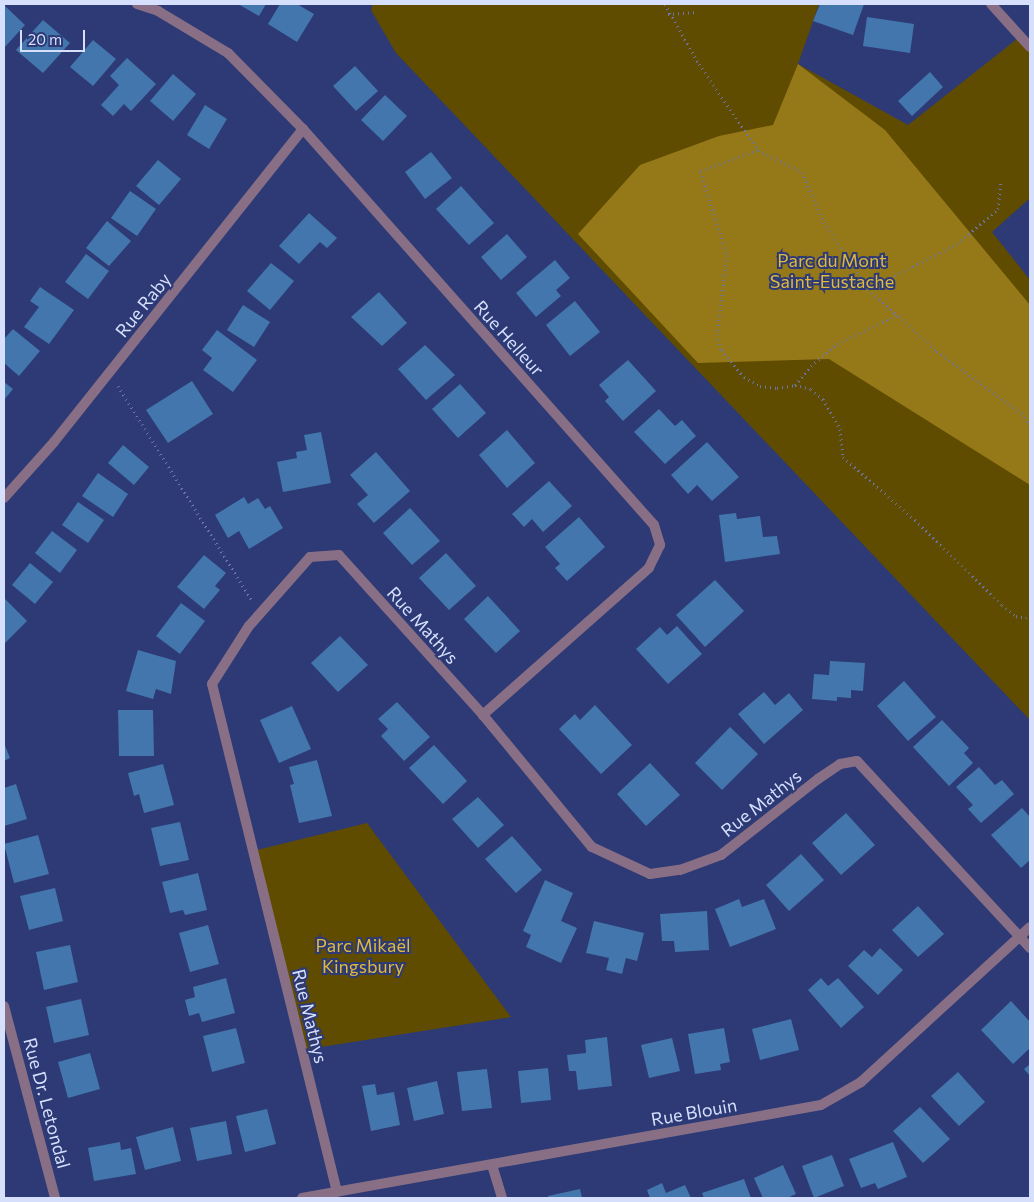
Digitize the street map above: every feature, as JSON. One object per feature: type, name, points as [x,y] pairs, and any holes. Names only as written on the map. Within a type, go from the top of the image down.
[{"type":"street","name":"Rue Helleur","points":[[137,4],[158,12],[228,53],[303,130],[654,526],[660,545],[649,568],[483,715]]},
{"type":"street","points":[[991,4],[1030,47]]},
{"type":"street","name":"Rue Raby","points":[[4,498],[54,442],[303,130]]},
{"type":"street","name":"Rue Mathys","points":[[337,1192],[212,684],[260,614],[310,557],[339,554],[483,715],[592,847],[650,874],[680,870],[721,855],[818,779],[840,764],[857,761],[1020,936]]},
{"type":"street","name":"Rue Blouin","points":[[302,1198],[821,1105],[861,1082],[1030,927]]},
{"type":"street","points":[[1020,936],[1030,948]]},
{"type":"street","name":"Rue Dr. Letondal","points":[[4,1006],[5,1017],[56,1198]]},
{"type":"street","points":[[492,1165],[502,1198]]},
{"type":"path","points":[[665,4],[668,14],[758,150],[802,172],[824,222],[868,289],[936,351],[1021,413],[1030,426]]},
{"type":"path","points":[[668,14],[697,12]]},
{"type":"path","points":[[758,150],[700,171],[728,254],[717,334],[721,350],[744,378],[760,386],[777,388],[795,385],[810,389],[833,411],[840,429],[843,457],[853,468],[915,520],[1002,605],[1016,616],[1026,618],[1030,614]]},
{"type":"path","points":[[868,289],[957,244],[998,209],[1001,180]]},
{"type":"path","points":[[795,385],[811,366],[837,344],[898,315]]},
{"type":"path","points":[[109,373],[260,614]]},
{"type":"green space","name":"Parc du Mont Saint-Eustache","points":[[373,4],[819,4],[798,64],[908,125],[1021,36],[1030,47],[1030,198],[992,232],[1030,280],[1030,720],[396,53],[371,10]]},
{"type":"green space","points":[[798,64],[885,130],[1030,305],[1030,485],[829,359],[698,363],[578,234],[640,165],[719,136],[773,125]]},
{"type":"green space","name":"Parc Mikaël Kingsbury","points":[[367,823],[511,1017],[302,1050],[253,851]]},
{"type":"building","points":[[238,4],[266,4],[259,16]]},
{"type":"building","points":[[280,4],[297,4],[314,14],[297,42],[268,24]]},
{"type":"building","points":[[820,4],[864,4],[853,35],[813,21]]},
{"type":"building","points":[[4,5],[25,25],[4,48]]},
{"type":"building","points":[[867,17],[914,24],[910,53],[863,46]]},
{"type":"building","points":[[43,20],[70,43],[43,73],[16,50]]},
{"type":"building","points":[[93,40],[116,59],[93,86],[70,67]]},
{"type":"building","points":[[127,58],[156,84],[131,111],[124,104],[113,116],[101,105],[119,85],[110,76]]},
{"type":"building","points":[[355,66],[378,91],[356,111],[333,86]]},
{"type":"building","points":[[930,72],[943,87],[912,116],[898,101]]},
{"type":"building","points":[[173,74],[196,94],[173,121],[150,101]]},
{"type":"building","points":[[385,95],[407,116],[383,141],[361,120]]},
{"type":"building","points":[[205,105],[227,119],[209,149],[187,135]]},
{"type":"building","points":[[431,152],[452,178],[425,199],[405,172]]},
{"type":"building","points":[[158,160],[181,179],[159,205],[136,186]]},
{"type":"building","points":[[461,186],[494,223],[469,245],[436,209]]},
{"type":"building","points":[[130,191],[156,209],[137,236],[111,218]]},
{"type":"building","points":[[309,213],[337,238],[327,248],[320,242],[299,264],[279,246]]},
{"type":"building","points":[[107,221],[131,241],[109,266],[86,248]]},
{"type":"building","points":[[507,234],[527,257],[501,280],[481,257]]},
{"type":"building","points":[[86,254],[109,271],[88,299],[65,282]]},
{"type":"building","points":[[555,260],[570,278],[556,290],[561,296],[536,317],[516,293]]},
{"type":"building","points":[[271,263],[294,281],[270,310],[247,291]]},
{"type":"building","points":[[40,287],[74,310],[49,344],[24,327],[39,307],[30,301]]},
{"type":"building","points":[[379,292],[407,323],[382,346],[351,317]]},
{"type":"building","points":[[575,301],[600,332],[570,356],[546,325]]},
{"type":"building","points":[[243,305],[270,322],[254,347],[227,330]]},
{"type":"building","points":[[13,329],[40,351],[19,376],[4,363],[4,339]]},
{"type":"building","points":[[217,330],[257,360],[233,392],[203,370],[212,358],[202,350]]},
{"type":"building","points":[[425,345],[455,375],[426,400],[398,369]]},
{"type":"building","points":[[628,360],[656,391],[623,421],[605,401],[609,397],[599,385]]},
{"type":"building","points":[[192,381],[213,414],[168,443],[146,410]]},
{"type":"building","points":[[4,382],[13,389],[4,400]]},
{"type":"building","points":[[460,384],[486,413],[458,438],[432,409]]},
{"type":"building","points":[[659,409],[675,426],[682,420],[696,436],[665,464],[634,432]]},
{"type":"building","points":[[507,430],[535,463],[507,488],[479,455]]},
{"type":"building","points":[[321,432],[331,483],[283,492],[277,462],[297,458],[296,452],[307,450],[304,435]]},
{"type":"building","points":[[707,442],[739,477],[712,501],[697,485],[688,494],[671,475]]},
{"type":"building","points":[[123,445],[149,467],[134,485],[108,463]]},
{"type":"building","points":[[376,452],[410,491],[374,523],[357,504],[368,495],[350,475]]},
{"type":"building","points":[[98,473],[128,494],[113,517],[82,496]]},
{"type":"building","points":[[549,481],[572,506],[543,532],[532,519],[524,527],[512,514]]},
{"type":"building","points":[[244,497],[248,504],[258,498],[265,509],[270,506],[283,528],[249,549],[239,531],[228,538],[215,515]]},
{"type":"building","points":[[78,502],[104,520],[88,543],[62,525]]},
{"type":"building","points":[[410,508],[440,541],[412,565],[383,533]]},
{"type":"building","points":[[736,513],[737,519],[760,516],[763,537],[777,536],[780,554],[725,562],[719,515]]},
{"type":"building","points":[[579,517],[605,547],[567,581],[555,568],[560,564],[545,547]]},
{"type":"building","points":[[52,531],[77,550],[60,573],[35,553]]},
{"type":"building","points":[[446,553],[476,586],[449,610],[419,578]]},
{"type":"building","points":[[204,555],[226,573],[215,586],[220,590],[204,609],[177,587]]},
{"type":"building","points":[[30,563],[53,582],[35,604],[12,585]]},
{"type":"building","points":[[715,580],[744,611],[705,647],[676,615]]},
{"type":"building","points":[[488,596],[520,631],[496,653],[464,619]]},
{"type":"building","points":[[4,598],[27,621],[4,644]]},
{"type":"building","points":[[181,603],[205,621],[180,654],[156,636]]},
{"type":"building","points":[[677,626],[702,654],[668,684],[636,649],[660,627],[667,635]]},
{"type":"building","points":[[340,636],[368,665],[338,692],[311,663]]},
{"type":"building","points":[[138,650],[176,661],[171,694],[156,689],[153,699],[126,691]]},
{"type":"building","points":[[830,661],[865,663],[863,691],[851,690],[851,698],[837,697],[837,701],[812,699],[814,674],[829,675]]},
{"type":"building","points":[[904,681],[936,717],[908,741],[877,706]]},
{"type":"building","points":[[764,692],[775,705],[789,693],[803,710],[764,744],[738,714]]},
{"type":"building","points":[[397,702],[430,737],[404,761],[381,736],[388,729],[378,719]]},
{"type":"building","points":[[595,705],[632,745],[601,774],[559,729],[575,714],[580,720]]},
{"type":"building","points":[[292,706],[311,749],[279,763],[260,720]]},
{"type":"building","points":[[118,710],[153,710],[154,756],[119,756]]},
{"type":"building","points":[[942,720],[969,748],[964,753],[973,763],[949,786],[913,747]]},
{"type":"building","points":[[730,727],[758,754],[722,790],[695,763]]},
{"type":"building","points":[[4,743],[10,758],[4,761]]},
{"type":"building","points":[[434,745],[467,781],[443,804],[409,768]]},
{"type":"building","points":[[317,760],[332,816],[299,823],[290,785],[294,784],[289,767]]},
{"type":"building","points":[[650,763],[680,795],[646,826],[617,794]]},
{"type":"building","points":[[163,764],[174,805],[144,813],[139,794],[134,796],[128,773]]},
{"type":"building","points":[[979,767],[995,785],[1002,780],[1014,794],[981,823],[968,809],[973,805],[956,787]]},
{"type":"building","points":[[16,784],[27,819],[4,826],[4,788]]},
{"type":"building","points":[[478,797],[504,825],[478,848],[452,819]]},
{"type":"building","points":[[1022,808],[1030,817],[1030,860],[1021,868],[991,835]]},
{"type":"building","points":[[846,813],[875,845],[841,875],[812,843]]},
{"type":"building","points":[[180,822],[189,860],[160,866],[151,828]]},
{"type":"building","points":[[38,835],[49,874],[14,883],[4,844]]},
{"type":"building","points":[[512,836],[542,870],[516,893],[485,859]]},
{"type":"building","points":[[801,854],[824,880],[789,911],[766,885]]},
{"type":"building","points":[[198,873],[207,910],[185,915],[183,910],[170,913],[162,882]]},
{"type":"building","points":[[545,880],[573,893],[561,921],[577,928],[561,963],[526,947],[531,935],[523,931]]},
{"type":"building","points":[[55,888],[63,921],[29,930],[20,896]]},
{"type":"building","points":[[739,899],[742,907],[764,899],[776,929],[730,947],[715,909]]},
{"type":"building","points":[[918,906],[944,934],[918,957],[892,930]]},
{"type":"building","points":[[707,911],[709,950],[675,952],[674,941],[662,941],[660,914]]},
{"type":"building","points":[[594,921],[644,933],[637,961],[626,958],[622,974],[606,970],[609,958],[586,953]]},
{"type":"building","points":[[208,925],[219,964],[190,972],[179,933]]},
{"type":"building","points":[[70,945],[78,982],[44,990],[36,952]]},
{"type":"building","points":[[880,948],[903,970],[878,995],[848,966],[864,950],[872,957]]},
{"type":"building","points":[[226,978],[235,1013],[202,1022],[199,1013],[189,1016],[185,1000],[195,997],[193,987]]},
{"type":"building","points":[[821,978],[828,986],[838,978],[864,1007],[841,1028],[808,990]]},
{"type":"building","points":[[81,999],[89,1035],[54,1043],[46,1007]]},
{"type":"building","points":[[1011,1001],[1030,1022],[1030,1048],[1013,1064],[981,1030]]},
{"type":"building","points":[[791,1019],[799,1050],[760,1060],[752,1029]]},
{"type":"building","points":[[236,1028],[245,1063],[212,1072],[203,1036]]},
{"type":"building","points":[[724,1028],[730,1062],[720,1064],[721,1070],[695,1074],[688,1034]]},
{"type":"building","points":[[607,1037],[612,1086],[578,1090],[576,1071],[569,1071],[567,1055],[586,1053],[585,1040]]},
{"type":"building","points":[[672,1038],[680,1071],[649,1078],[641,1045]]},
{"type":"building","points":[[90,1053],[100,1089],[68,1098],[58,1062]]},
{"type":"building","points":[[1030,1064],[1030,1076],[1024,1069]]},
{"type":"building","points":[[548,1068],[551,1100],[521,1103],[518,1071]]},
{"type":"building","points":[[487,1069],[492,1108],[462,1111],[457,1072]]},
{"type":"building","points":[[958,1072],[985,1102],[959,1126],[931,1096]]},
{"type":"building","points":[[437,1081],[444,1114],[414,1121],[407,1088]]},
{"type":"building","points":[[375,1084],[377,1095],[394,1092],[400,1125],[371,1131],[362,1086]]},
{"type":"building","points":[[920,1107],[950,1139],[923,1163],[893,1131]]},
{"type":"building","points":[[267,1109],[276,1144],[245,1152],[236,1116]]},
{"type":"building","points":[[226,1121],[232,1154],[197,1161],[190,1128]]},
{"type":"building","points":[[173,1127],[181,1161],[145,1170],[136,1137]]},
{"type":"building","points":[[120,1142],[121,1150],[131,1148],[136,1174],[94,1181],[88,1148]]},
{"type":"building","points":[[893,1142],[907,1177],[878,1189],[875,1183],[861,1188],[849,1159]]},
{"type":"building","points":[[832,1155],[844,1186],[814,1198],[802,1166]]},
{"type":"building","points":[[783,1165],[796,1194],[787,1198],[763,1198],[754,1178]]},
{"type":"building","points":[[744,1179],[751,1198],[704,1198],[702,1193]]},
{"type":"building","points":[[662,1183],[666,1193],[685,1185],[691,1198],[650,1198],[647,1190]]},
{"type":"building","points":[[580,1189],[582,1198],[549,1198],[548,1196]]}]
